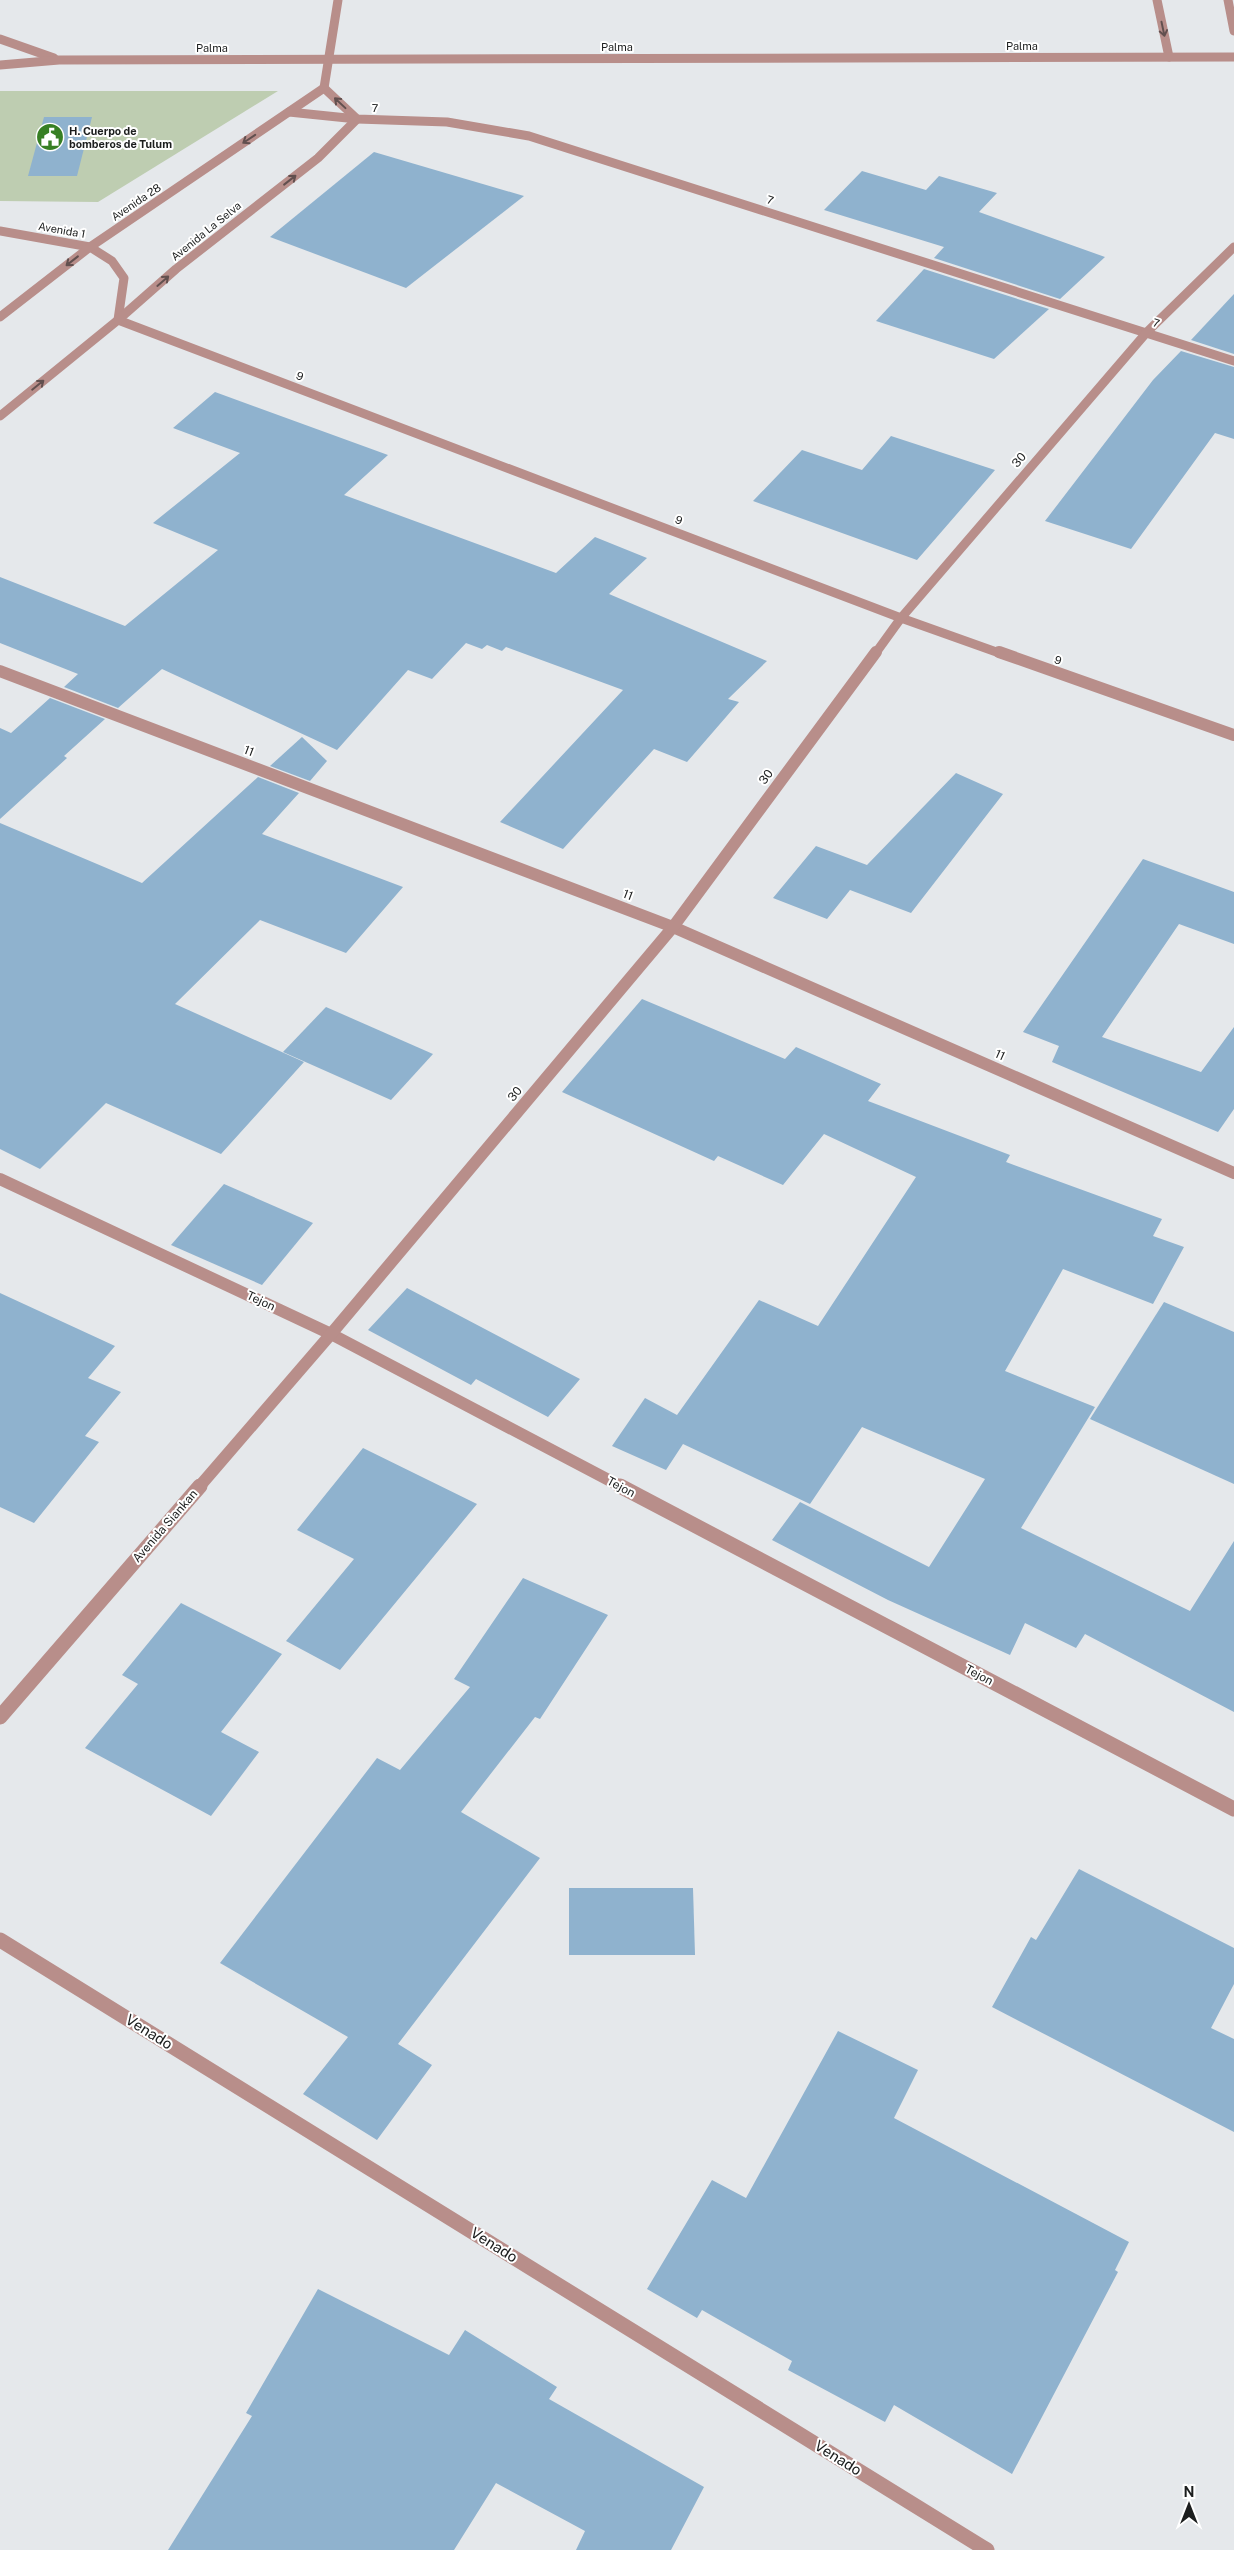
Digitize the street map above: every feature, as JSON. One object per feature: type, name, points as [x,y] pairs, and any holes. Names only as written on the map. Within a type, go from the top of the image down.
[{"type":"street","points":[[289,112],[324,88],[338,0]]},
{"type":"street","points":[[1157,0],[1169,58]]},
{"type":"street","points":[[1228,0],[1234,31]]},
{"type":"street","points":[[0,39],[59,60]]},
{"type":"street","name":"Palma","points":[[0,65],[59,60],[1234,57]]},
{"type":"street","points":[[324,88],[357,119]]},
{"type":"street","name":"7","points":[[289,112],[357,119],[447,122],[529,136],[1234,361]]},
{"type":"street","name":"Avenida 28","points":[[0,317],[90,247],[289,112]]},
{"type":"street","name":"Avenida La Selva","points":[[0,416],[118,320],[176,269],[318,158],[357,119]]},
{"type":"street","name":"Avenida 1","points":[[0,231],[90,247],[112,261],[124,278],[118,320]]},
{"type":"street","name":"30","points":[[331,1334],[673,926],[901,618],[1147,332],[1234,247]]},
{"type":"street","name":"9","points":[[118,320],[901,618],[1234,735]]},
{"type":"street","name":"11","points":[[0,671],[673,926],[1234,1172]]},
{"type":"street","name":"Tejon","points":[[0,1179],[331,1334],[1234,1809]]},
{"type":"street","name":"Avenida Siankan","points":[[0,1717],[331,1334]]},
{"type":"street","name":"Venado","points":[[0,1940],[987,2550]]},
{"type":"green space","points":[[0,91],[278,91],[98,202],[0,201]]},
{"type":"building","points":[[44,117],[92,117],[77,176],[28,176]]},
{"type":"building","points":[[374,152],[524,196],[406,288],[270,237]]},
{"type":"building","points":[[862,171],[926,190],[939,176],[997,193],[979,212],[1105,257],[1060,299],[934,258],[944,247],[824,210]]},
{"type":"building","points":[[924,269],[1049,309],[994,359],[876,321]]},
{"type":"building","points":[[1234,294],[1234,354],[1191,340]]},
{"type":"building","points":[[1181,351],[1234,367],[1234,439],[1215,433],[1131,549],[1045,521],[1153,380]]},
{"type":"building","points":[[215,392],[388,455],[344,495],[556,573],[595,537],[647,558],[609,594],[767,661],[728,699],[739,702],[687,762],[654,749],[563,849],[500,822],[623,690],[506,647],[502,651],[487,645],[482,649],[466,643],[432,679],[408,670],[337,750],[162,669],[118,708],[64,687],[78,674],[0,643],[0,577],[125,626],[218,550],[153,523],[240,453],[173,428]]},
{"type":"building","points":[[891,436],[995,470],[917,560],[753,501],[802,450],[862,470]]},
{"type":"building","points":[[50,698],[105,719],[64,756],[67,758],[0,819],[0,728],[11,733]]},
{"type":"building","points":[[302,737],[327,761],[310,781],[270,766]]},
{"type":"building","points":[[956,773],[1003,794],[911,913],[850,890],[827,919],[773,898],[816,846],[867,865]]},
{"type":"building","points":[[258,777],[299,793],[262,834],[403,887],[346,953],[260,920],[175,1004],[304,1062],[221,1154],[106,1103],[40,1169],[0,1149],[0,823],[142,883]]},
{"type":"building","points":[[1143,859],[1234,892],[1234,944],[1179,924],[1102,1037],[1201,1072],[1234,1027],[1234,1109],[1218,1132],[1052,1062],[1059,1046],[1023,1032]]},
{"type":"building","points":[[642,999],[785,1059],[796,1047],[881,1084],[868,1101],[1010,1155],[1006,1162],[1162,1219],[1153,1236],[1184,1247],[1153,1304],[1063,1269],[1005,1371],[1095,1407],[1021,1528],[1190,1611],[1234,1541],[1234,1712],[1085,1634],[1076,1648],[1025,1623],[1010,1655],[888,1600],[772,1540],[800,1502],[929,1567],[985,1479],[862,1427],[810,1504],[683,1444],[666,1470],[612,1446],[645,1398],[677,1415],[759,1300],[818,1326],[916,1177],[824,1134],[783,1185],[718,1156],[714,1161],[562,1092]]},
{"type":"building","points":[[326,1007],[433,1054],[391,1100],[283,1052]]},
{"type":"building","points":[[224,1184],[313,1223],[262,1285],[171,1245]]},
{"type":"building","points":[[407,1288],[580,1379],[548,1417],[476,1379],[471,1385],[368,1330]]},
{"type":"building","points":[[0,1293],[115,1346],[88,1378],[121,1392],[85,1436],[99,1442],[34,1523],[0,1507]]},
{"type":"building","points":[[1164,1302],[1234,1332],[1234,1484],[1090,1419]]},
{"type":"building","points":[[363,1448],[477,1504],[340,1670],[286,1641],[354,1559],[297,1530]]},
{"type":"building","points":[[523,1578],[608,1615],[540,1719],[535,1717],[461,1812],[540,1858],[398,2044],[432,2065],[377,2140],[303,2094],[348,2037],[220,1963],[377,1758],[400,1770],[470,1687],[454,1679]]},
{"type":"building","points":[[181,1603],[282,1654],[221,1732],[259,1752],[211,1816],[85,1748],[138,1684],[122,1675]]},
{"type":"building","points":[[1079,1869],[1234,1948],[1234,1984],[1211,2028],[1234,2039],[1234,2132],[992,2007],[1031,1937],[1036,1940]]},
{"type":"building","points":[[569,1888],[693,1888],[695,1955],[569,1955]]},
{"type":"building","points":[[838,2031],[918,2070],[894,2118],[1129,2242],[1115,2270],[1118,2272],[1012,2474],[894,2405],[885,2422],[788,2370],[792,2361],[702,2310],[697,2318],[647,2289],[712,2180],[746,2198]]},
{"type":"building","points":[[318,2289],[449,2355],[465,2330],[557,2387],[549,2399],[704,2487],[671,2550],[576,2550],[585,2531],[496,2483],[454,2550],[168,2550],[252,2416],[246,2413]]},
{"type":"place","name":"H. Cuerpo de bomberos de Tulum","points":[[50,137]]}]
